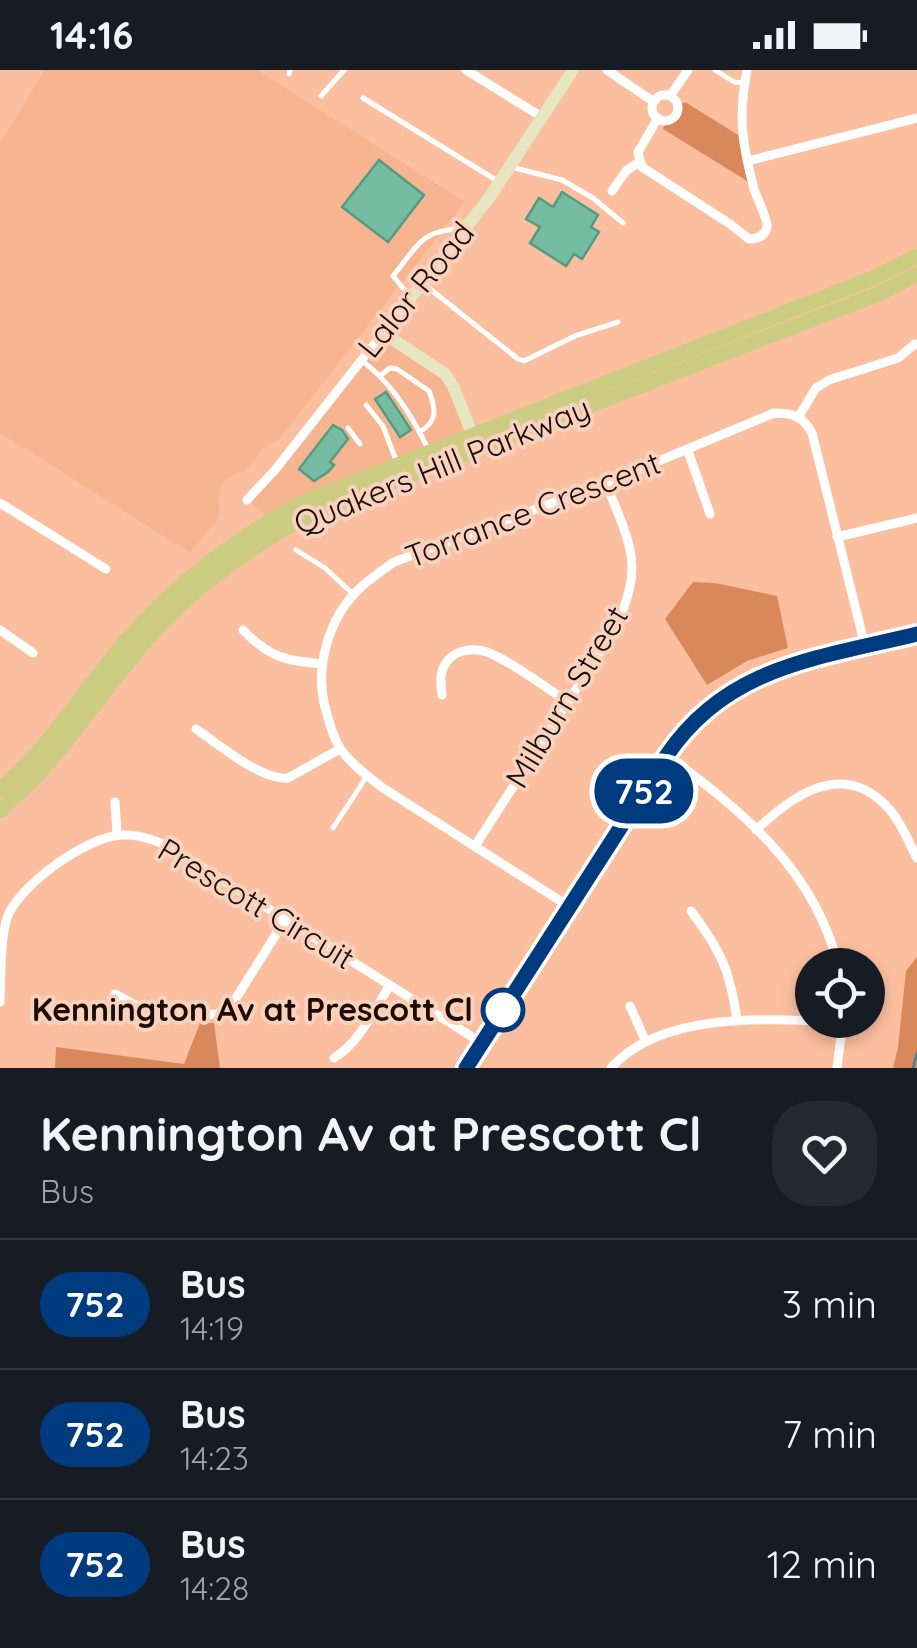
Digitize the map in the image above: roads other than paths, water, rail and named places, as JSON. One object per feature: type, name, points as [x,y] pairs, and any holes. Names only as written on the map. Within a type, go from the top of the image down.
[{"type":"main road","name":"Quakers Hill Parkway","points":[[0,810],[50,761],[160,626],[246,552],[320,510],[917,256]]},
{"type":"main road","name":"Quakers Hill Parkway","points":[[0,790],[46,743],[146,618],[210,558],[270,519],[429,452],[476,442],[881,293],[917,274]]},
{"type":"street","points":[[466,70],[542,117]]},
{"type":"street","name":"Lalor Road","points":[[247,500],[275,470],[465,229],[511,167],[573,70]]},
{"type":"street","points":[[606,70],[654,102]]},
{"type":"street","points":[[670,96],[688,70]]},
{"type":"street","points":[[658,118],[640,147],[639,162],[644,170],[754,240],[765,233],[767,223],[754,189],[740,126],[747,70]]},
{"type":"street","points":[[663,95],[670,96],[678,106],[676,114],[670,120],[658,118],[652,109],[654,102],[663,95]]},
{"type":"street","points":[[748,161],[917,118]]},
{"type":"street","points":[[612,191],[626,171],[639,162]]},
{"type":"street","points":[[383,333],[445,374],[476,442]]},
{"type":"street","points":[[865,646],[812,433],[799,416],[816,388],[828,380],[898,358],[912,347],[917,362]]},
{"type":"street","name":"Torrance Crescent","points":[[570,907],[367,776],[340,749],[322,695],[322,664],[333,626],[353,594],[394,562],[606,484],[774,413],[799,416]]},
{"type":"street","points":[[688,451],[710,514]]},
{"type":"street","name":"Milburn Street","points":[[475,846],[614,630],[632,580],[633,558],[606,484]]},
{"type":"street","points":[[0,502],[106,569]]},
{"type":"street","points":[[837,538],[917,518]]},
{"type":"street","points":[[0,630],[33,653]]},
{"type":"street","points":[[243,630],[274,656],[322,664]]},
{"type":"street","points":[[466,1068],[667,755],[691,724],[738,687],[778,669],[917,634]]},
{"type":"street","points":[[442,695],[440,674],[447,662],[458,652],[474,650],[496,656],[568,702]]},
{"type":"street","points":[[196,729],[267,775],[281,779],[340,749]]},
{"type":"street","points":[[667,755],[704,783],[791,867],[812,897],[833,948]]},
{"type":"street","points":[[756,830],[810,788],[845,786],[870,794],[890,810],[917,858]]},
{"type":"street","points":[[115,802],[117,834]]},
{"type":"street","name":"Prescott Circuit","points":[[0,1002],[3,932],[13,904],[67,857],[117,834],[131,835],[163,844],[482,1043]]},
{"type":"street","points":[[691,911],[725,963],[737,1020]]},
{"type":"street","points":[[115,994],[135,1005],[217,1014],[232,1003],[285,920]]},
{"type":"street","points":[[334,1058],[359,1034],[390,985]]},
{"type":"street","points":[[630,1006],[644,1040]]},
{"type":"street","points":[[610,1068],[644,1040],[676,1031],[737,1020],[795,1021]]},
{"type":"street","points":[[837,1068],[841,1038]]},
{"type":"lane","points":[[320,96],[344,70]]},
{"type":"lane","points":[[714,70],[734,82],[744,83]]},
{"type":"lane","points":[[363,98],[500,182]]},
{"type":"lane","points":[[511,167],[562,180],[624,223]]},
{"type":"lane","points":[[410,297],[393,276],[414,249],[440,229],[465,229]]},
{"type":"lane","points":[[422,282],[518,359],[530,359],[574,336],[618,322]]},
{"type":"lane","points":[[361,360],[381,375],[429,452]]},
{"type":"lane","points":[[381,375],[390,368],[397,369],[428,391],[434,416],[431,424],[420,432]]},
{"type":"lane","points":[[366,404],[384,426],[398,464]]},
{"type":"lane","points":[[348,428],[360,444]]},
{"type":"lane","points":[[296,550],[326,568],[353,594]]},
{"type":"lane","points":[[333,828],[367,776]]},
{"type":"waterway","points":[[913,1068],[917,1053]]},
{"type":"place","name":"Kennington Av at Prescott Cl","points":[[503,1010]]}]
